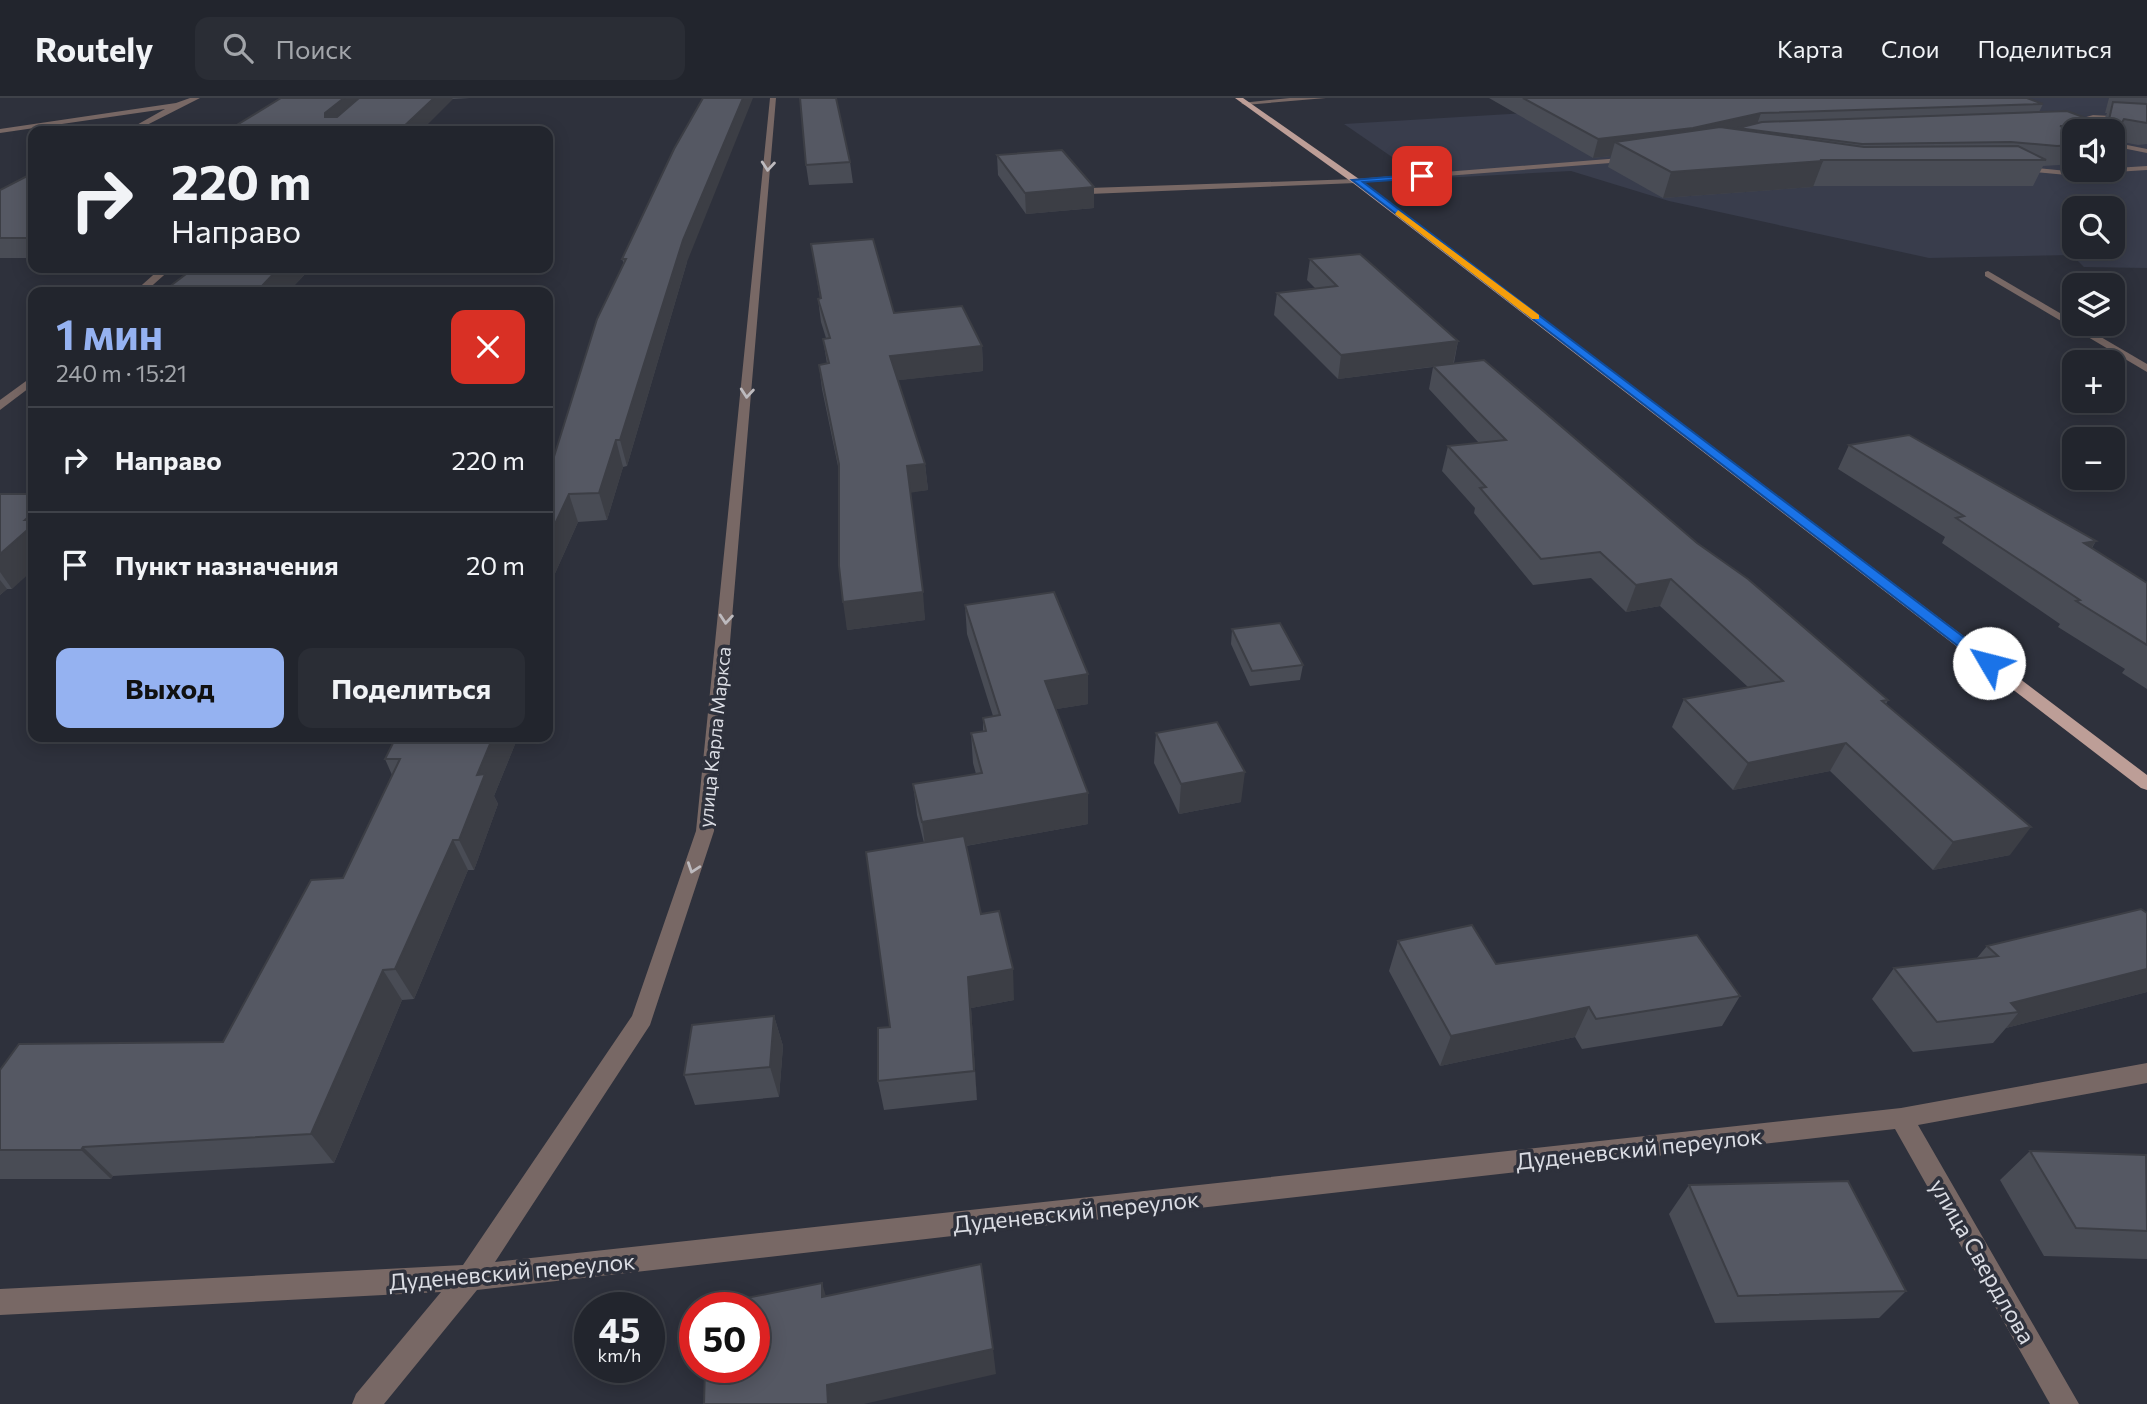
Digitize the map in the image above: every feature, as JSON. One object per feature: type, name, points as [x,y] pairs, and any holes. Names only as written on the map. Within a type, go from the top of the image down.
[{"type":"main road","points":[[1242,101],[1356,180],[2147,784]]},
{"type":"street","points":[[139,126],[177,105],[197,98]]},
{"type":"street","name":"улица Карла Маркса","points":[[366,1404],[470,1279],[642,1019],[705,831],[773,98]]},
{"type":"street","points":[[1242,101],[1323,98]]},
{"type":"street","points":[[34,126],[177,105]]},
{"type":"street","points":[[2085,119],[2093,117],[2147,120]]},
{"type":"street","points":[[2049,126],[2062,125]]},
{"type":"street","points":[[0,131],[28,127]]},
{"type":"street","points":[[2125,148],[2147,151]]},
{"type":"street","points":[[2133,150],[2128,156],[2147,168]]},
{"type":"street","points":[[1089,191],[1356,180],[1644,158]]},
{"type":"street","points":[[2002,166],[2067,173],[2147,168]]},
{"type":"street","points":[[145,287],[161,273]]},
{"type":"street","points":[[1987,274],[2147,369]]},
{"type":"street","points":[[0,406],[28,383]]},
{"type":"street","name":"Дуденевский переулок","points":[[0,1302],[470,1279],[1901,1118],[2147,1073]]},
{"type":"street","name":"улица Свердлова","points":[[1901,1118],[2065,1404]]},
{"type":"shaded area","points":[[1983,98],[2147,98],[2147,268],[2084,267],[2076,259],[2125,259],[2125,196],[2062,196],[2062,255],[1929,258],[1669,201],[1571,171],[1424,179],[1344,124],[1743,100],[1779,115],[1999,104]]},
{"type":"building","points":[[281,98],[344,98],[325,113],[325,117],[337,117],[359,98],[434,98],[404,126],[235,126]]},
{"type":"building","points":[[703,98],[743,98],[683,240],[620,440],[616,440],[599,493],[569,494],[553,528],[553,460],[597,319],[674,149]]},
{"type":"building","points":[[800,98],[836,98],[850,162],[806,165]]},
{"type":"building","points":[[1523,98],[2027,98],[2043,104],[1761,113],[1693,128],[1598,139]]},
{"type":"building","points":[[2113,102],[2147,104],[2147,123],[2109,119]]},
{"type":"building","points":[[2067,111],[2088,119],[2062,119],[2062,146],[2057,146],[2011,142],[1862,144],[1738,128],[1762,122]]},
{"type":"building","points":[[1720,127],[1864,147],[2018,146],[2046,160],[1820,160],[1823,161],[1671,172],[1615,142]]},
{"type":"building","points":[[1062,150],[1094,187],[1025,193],[997,155]]},
{"type":"building","points":[[28,176],[28,238],[0,238],[0,190]]},
{"type":"building","points":[[873,239],[894,313],[962,306],[982,346],[890,356],[925,464],[907,466],[923,592],[843,602],[839,566],[839,464],[819,365],[829,363],[823,339],[830,338],[818,299],[821,298],[811,244]]},
{"type":"building","points":[[1360,254],[1458,341],[1341,355],[1277,293],[1337,286],[1310,259]]},
{"type":"building","points":[[187,273],[274,273],[262,286],[169,287]]},
{"type":"building","points":[[1484,360],[1697,543],[1748,579],[1888,700],[1882,701],[2031,827],[1953,842],[1846,743],[1748,763],[1684,699],[1783,681],[1671,579],[1636,585],[1600,552],[1541,559],[1480,488],[1486,487],[1448,446],[1506,440],[1433,366]]},
{"type":"building","points":[[1909,435],[2096,541],[2084,543],[2147,583],[2147,645],[2076,601],[2080,600],[1956,518],[1964,516],[1849,445]]},
{"type":"building","points":[[0,494],[28,494],[28,517],[25,520],[28,520],[28,529],[0,554]]},
{"type":"building","points":[[1054,592],[1088,674],[1045,681],[1088,793],[922,822],[913,784],[982,773],[971,733],[986,731],[983,718],[1000,715],[965,605]]},
{"type":"building","points":[[1280,623],[1303,665],[1252,671],[1232,629]]},
{"type":"building","points":[[1217,722],[1245,772],[1181,784],[1156,733]]},
{"type":"building","points":[[394,742],[491,742],[477,775],[485,774],[459,840],[453,840],[395,969],[383,970],[311,1134],[83,1147],[81,1150],[0,1150],[0,1070],[19,1044],[223,1042],[311,880],[343,878],[400,759],[385,759]]},
{"type":"building","points":[[964,836],[981,914],[999,911],[1013,969],[968,977],[974,1071],[878,1081],[878,1028],[890,1027],[866,852]]},
{"type":"building","points":[[2141,909],[2147,913],[2147,969],[2011,1003],[2019,1012],[1937,1022],[1894,968],[1998,956],[1987,946]]},
{"type":"building","points":[[1472,925],[1496,964],[1697,935],[1740,996],[1596,1019],[1589,1007],[1451,1036],[1398,941]]},
{"type":"building","points":[[774,1016],[770,1067],[684,1075],[692,1025]]},
{"type":"building","points":[[2030,1151],[2146,1155],[2147,1231],[2076,1228]]},
{"type":"building","points":[[1848,1181],[1906,1291],[1738,1296],[1689,1185]]},
{"type":"building","points":[[981,1264],[993,1349],[827,1385],[828,1404],[704,1404],[705,1383],[770,1383],[770,1293],[822,1283],[822,1297]]},
{"type":"slow traffic","points":[[1398,213],[1535,317]]},
{"type":"route","points":[[1422,176],[1356,180],[1989,663]]}]
